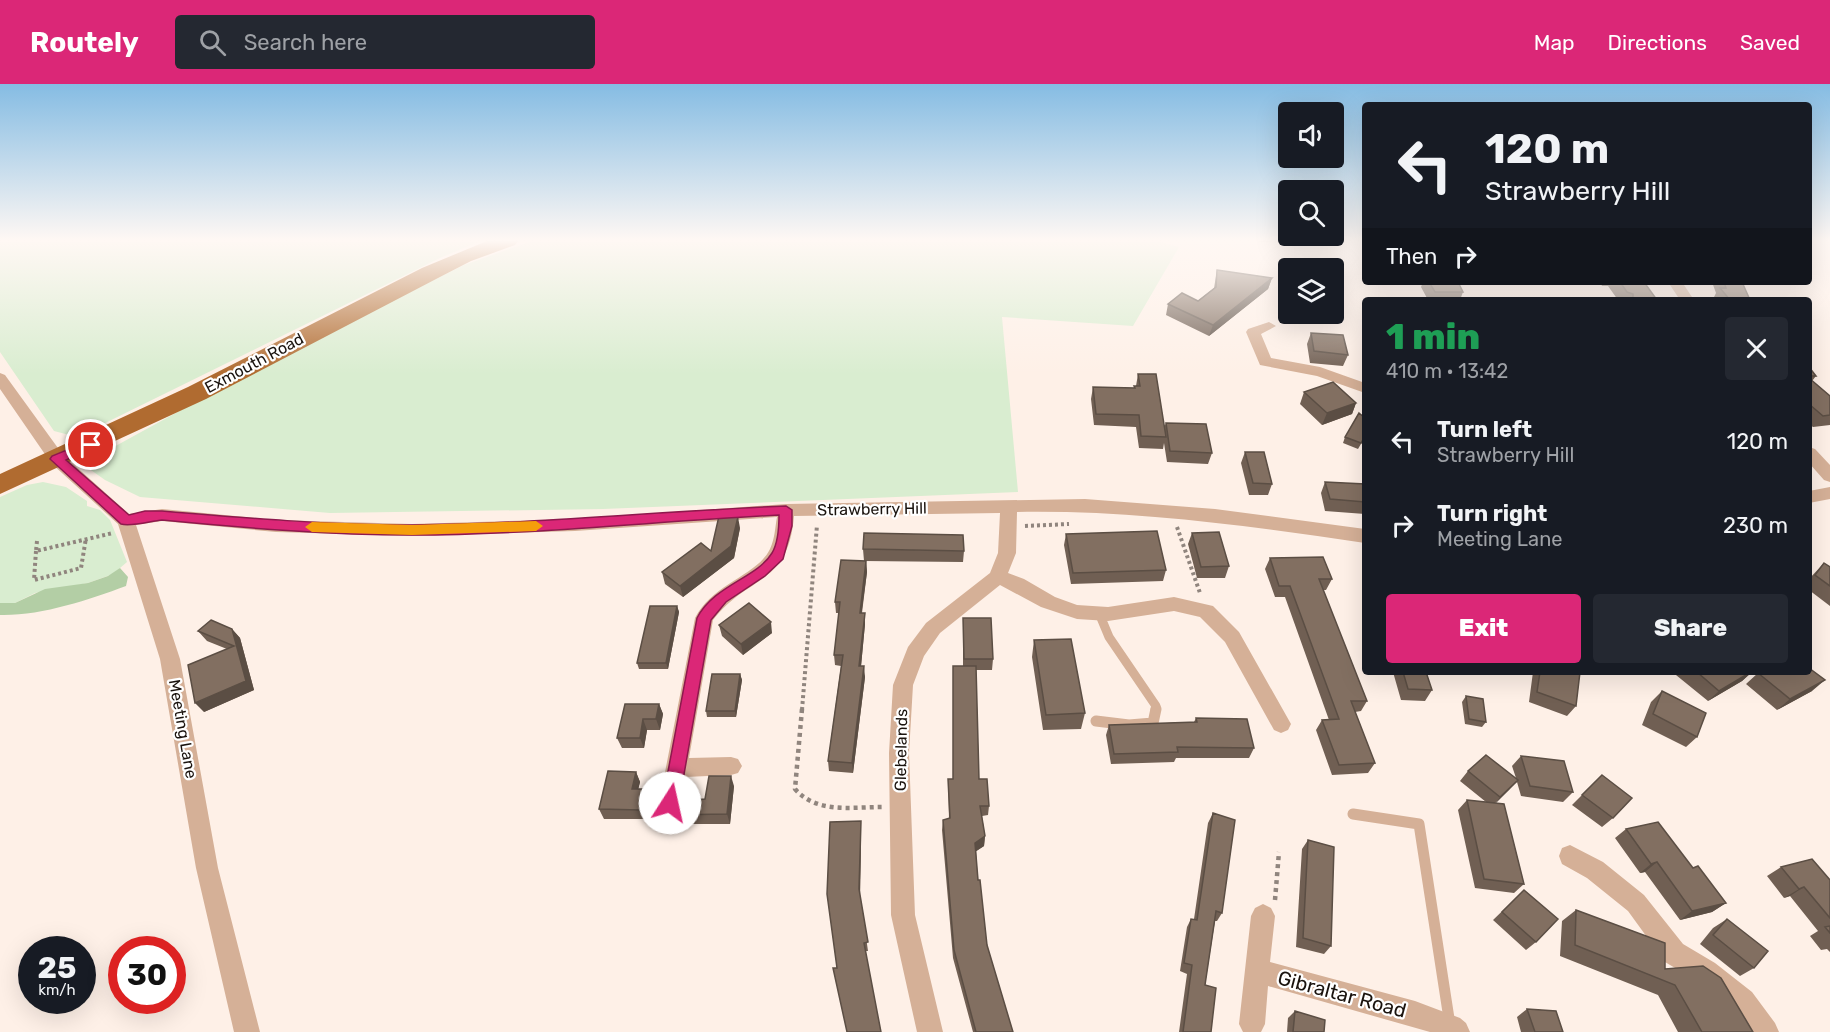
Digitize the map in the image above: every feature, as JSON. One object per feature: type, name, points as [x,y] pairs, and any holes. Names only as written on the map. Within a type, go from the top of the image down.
[{"type":"highway","name":"Exmouth Road","points":[[0,485],[197,393],[406,285]]},
{"type":"street","points":[[1269,326],[1253,332],[1265,362],[1320,372],[1362,387]]},
{"type":"street","points":[[0,378],[57,459],[127,525]]},
{"type":"street","points":[[1812,456],[1827,468]]},
{"type":"street","points":[[1812,496],[1830,493]]},
{"type":"street","name":"Strawberry Hill","points":[[127,525],[145,516],[162,515],[276,526],[412,530],[575,525],[786,510],[1085,505],[1173,511],[1362,536]]},
{"type":"street","points":[[1009,507],[1007,553],[998,577],[1017,584],[1048,602],[1077,612],[1142,610],[1174,604],[1206,611],[1232,637],[1281,723]]},
{"type":"street","points":[[670,803],[704,618],[721,598],[760,572],[778,555],[786,526],[786,510]]},
{"type":"street","name":"Meeting Lane","points":[[127,525],[170,658],[207,868],[247,1032]]},
{"type":"street","name":"Glebelands","points":[[930,1032],[903,915],[899,753],[903,685],[915,653],[933,628],[998,577]]},
{"type":"street","points":[[676,768],[731,766]]},
{"type":"street","points":[[1570,856],[1595,870],[1636,903],[1674,953],[1706,972],[1743,1001],[1766,1032]]},
{"type":"street","points":[[1252,1024],[1263,916]]},
{"type":"street","name":"Gibraltar Road","points":[[1259,971],[1415,1014],[1454,1030]]},
{"type":"lane","points":[[1096,721],[1129,725],[1153,723],[1156,706],[1109,637],[1099,613]]},
{"type":"lane","points":[[1353,814],[1419,824],[1454,1030]]},
{"type":"path","points":[[819,509],[795,789],[801,799],[817,806],[900,807]]},
{"type":"path","points":[[1173,511],[1206,611]]},
{"type":"path","points":[[36,550],[127,525]]},
{"type":"path","points":[[37,541],[34,580],[81,568],[86,538]]},
{"type":"green space","points":[[0,285],[385,285],[93,429],[73,436],[54,431],[0,352]]},
{"type":"green space","points":[[423,285],[1157,285],[1133,326],[1002,317],[1018,492],[603,509],[330,513],[140,497],[105,480],[88,468],[90,460],[278,357]]},
{"type":"green space","points":[[43,482],[66,487],[87,501],[87,506],[100,510],[110,520],[127,562],[113,574],[88,583],[35,593],[15,603],[0,603],[0,497],[27,485]]},
{"type":"green space","points":[[120,568],[128,577],[126,586],[48,610],[0,615],[0,603],[15,603],[45,589],[88,583],[108,576]]},
{"type":"building","points":[[1263,285],[1213,325],[1168,304],[1182,293],[1198,301],[1216,287]]},
{"type":"building","points":[[1431,285],[1460,285],[1463,292],[1435,292]]},
{"type":"building","points":[[1622,285],[1646,285],[1655,297],[1633,297],[1633,294],[1627,292]]},
{"type":"building","points":[[1725,285],[1743,285],[1749,297],[1728,297],[1720,288],[1726,288]]},
{"type":"building","points":[[1311,333],[1343,335],[1348,355],[1314,351]]},
{"type":"building","points":[[1138,374],[1156,374],[1166,437],[1141,436],[1139,415],[1096,414],[1093,387],[1135,388],[1134,386],[1140,386]]},
{"type":"building","points":[[1812,381],[1830,396],[1830,415],[1823,416],[1812,407]]},
{"type":"building","points":[[1333,382],[1356,403],[1327,413],[1304,392]]},
{"type":"building","points":[[1359,413],[1362,416],[1361,443],[1345,437]]},
{"type":"building","points":[[1166,423],[1206,424],[1212,453],[1170,451]]},
{"type":"building","points":[[1245,452],[1264,452],[1272,484],[1253,483]]},
{"type":"building","points":[[1325,482],[1362,484],[1362,502],[1330,499]]},
{"type":"building","points":[[719,516],[738,517],[731,546],[680,586],[662,572],[701,543],[711,551]]},
{"type":"building","points":[[1157,531],[1166,570],[1073,573],[1066,534]]},
{"type":"building","points":[[1219,532],[1229,566],[1201,567],[1192,533]]},
{"type":"building","points":[[864,533],[963,535],[964,551],[863,549]]},
{"type":"building","points":[[1323,557],[1332,579],[1319,579],[1367,701],[1351,701],[1375,763],[1339,765],[1322,720],[1339,719],[1290,586],[1279,586],[1270,558]]},
{"type":"building","points":[[841,560],[866,561],[860,613],[865,613],[859,666],[864,666],[852,763],[828,761],[843,655],[834,655],[840,602],[835,602]]},
{"type":"building","points":[[1824,563],[1830,567],[1830,586],[1815,575]]},
{"type":"building","points":[[749,603],[771,622],[741,644],[719,625]]},
{"type":"building","points":[[650,606],[677,606],[666,663],[637,663]]},
{"type":"building","points":[[963,618],[991,618],[993,659],[964,659]]},
{"type":"building","points":[[211,620],[232,629],[246,681],[195,703],[188,665],[234,646],[198,631]]},
{"type":"building","points":[[1071,639],[1085,713],[1046,715],[1034,640]]},
{"type":"building","points":[[953,666],[976,666],[979,779],[987,779],[989,806],[980,806],[985,836],[975,843],[978,880],[980,880],[987,945],[1013,1032],[976,1032],[954,950],[943,820],[950,818],[948,779],[953,779]]},
{"type":"building","points":[[1812,670],[1825,680],[1790,699],[1760,675],[1812,675]]},
{"type":"building","points":[[712,674],[740,674],[735,711],[706,711]]},
{"type":"building","points":[[1404,675],[1427,675],[1432,690],[1408,689]]},
{"type":"building","points":[[1540,675],[1580,675],[1576,706],[1537,692]]},
{"type":"building","points":[[1700,675],[1746,675],[1719,691]]},
{"type":"building","points":[[1662,691],[1706,713],[1697,737],[1653,714]]},
{"type":"building","points":[[1466,696],[1483,699],[1486,722],[1469,719]]},
{"type":"building","points":[[625,704],[659,704],[656,719],[643,719],[640,738],[617,738]]},
{"type":"building","points":[[1196,718],[1247,719],[1254,748],[1177,747],[1178,752],[1114,754],[1109,725],[1197,722]]},
{"type":"building","points":[[1486,755],[1518,780],[1500,797],[1468,771]]},
{"type":"building","points":[[1521,756],[1564,761],[1573,792],[1530,786]]},
{"type":"building","points":[[608,771],[636,772],[632,789],[645,789],[641,810],[599,809]]},
{"type":"building","points":[[1602,775],[1632,798],[1613,818],[1582,795]]},
{"type":"building","points":[[709,776],[731,776],[727,814],[666,815],[666,805],[677,800],[705,799]]},
{"type":"building","points":[[1467,800],[1504,804],[1524,884],[1484,879]]},
{"type":"building","points":[[1213,813],[1235,820],[1222,913],[1216,911],[1205,985],[1216,988],[1211,1032],[1183,1032],[1192,965],[1184,963],[1191,919],[1197,920]]},
{"type":"building","points":[[861,821],[859,889],[868,942],[864,943],[881,1032],[847,1032],[833,968],[837,968],[827,894],[830,822]]},
{"type":"building","points":[[1658,822],[1693,868],[1698,866],[1726,903],[1692,911],[1657,862],[1651,864],[1626,829]]},
{"type":"building","points":[[1308,840],[1334,847],[1331,946],[1303,938]]},
{"type":"building","points":[[1812,859],[1830,880],[1830,918],[1804,887],[1799,889],[1781,867]]},
{"type":"building","points":[[1524,890],[1558,919],[1536,942],[1502,912]]},
{"type":"building","points":[[1576,910],[1665,943],[1665,969],[1703,966],[1721,978],[1753,1032],[1702,1032],[1675,985],[1575,945]]},
{"type":"building","points":[[1727,919],[1768,951],[1754,968],[1713,935]]},
{"type":"building","points":[[1527,1009],[1556,1011],[1563,1032],[1535,1032]]},
{"type":"building","points":[[1295,1011],[1325,1020],[1324,1032],[1293,1032]]},
{"type":"slow traffic","points":[[312,527],[412,530],[536,526]]},
{"type":"route","points":[[91,445],[57,459],[126,521],[145,516],[162,515],[276,526],[412,530],[575,525],[786,510],[786,526],[778,555],[760,572],[721,598],[709,609],[704,618],[670,803]]}]
